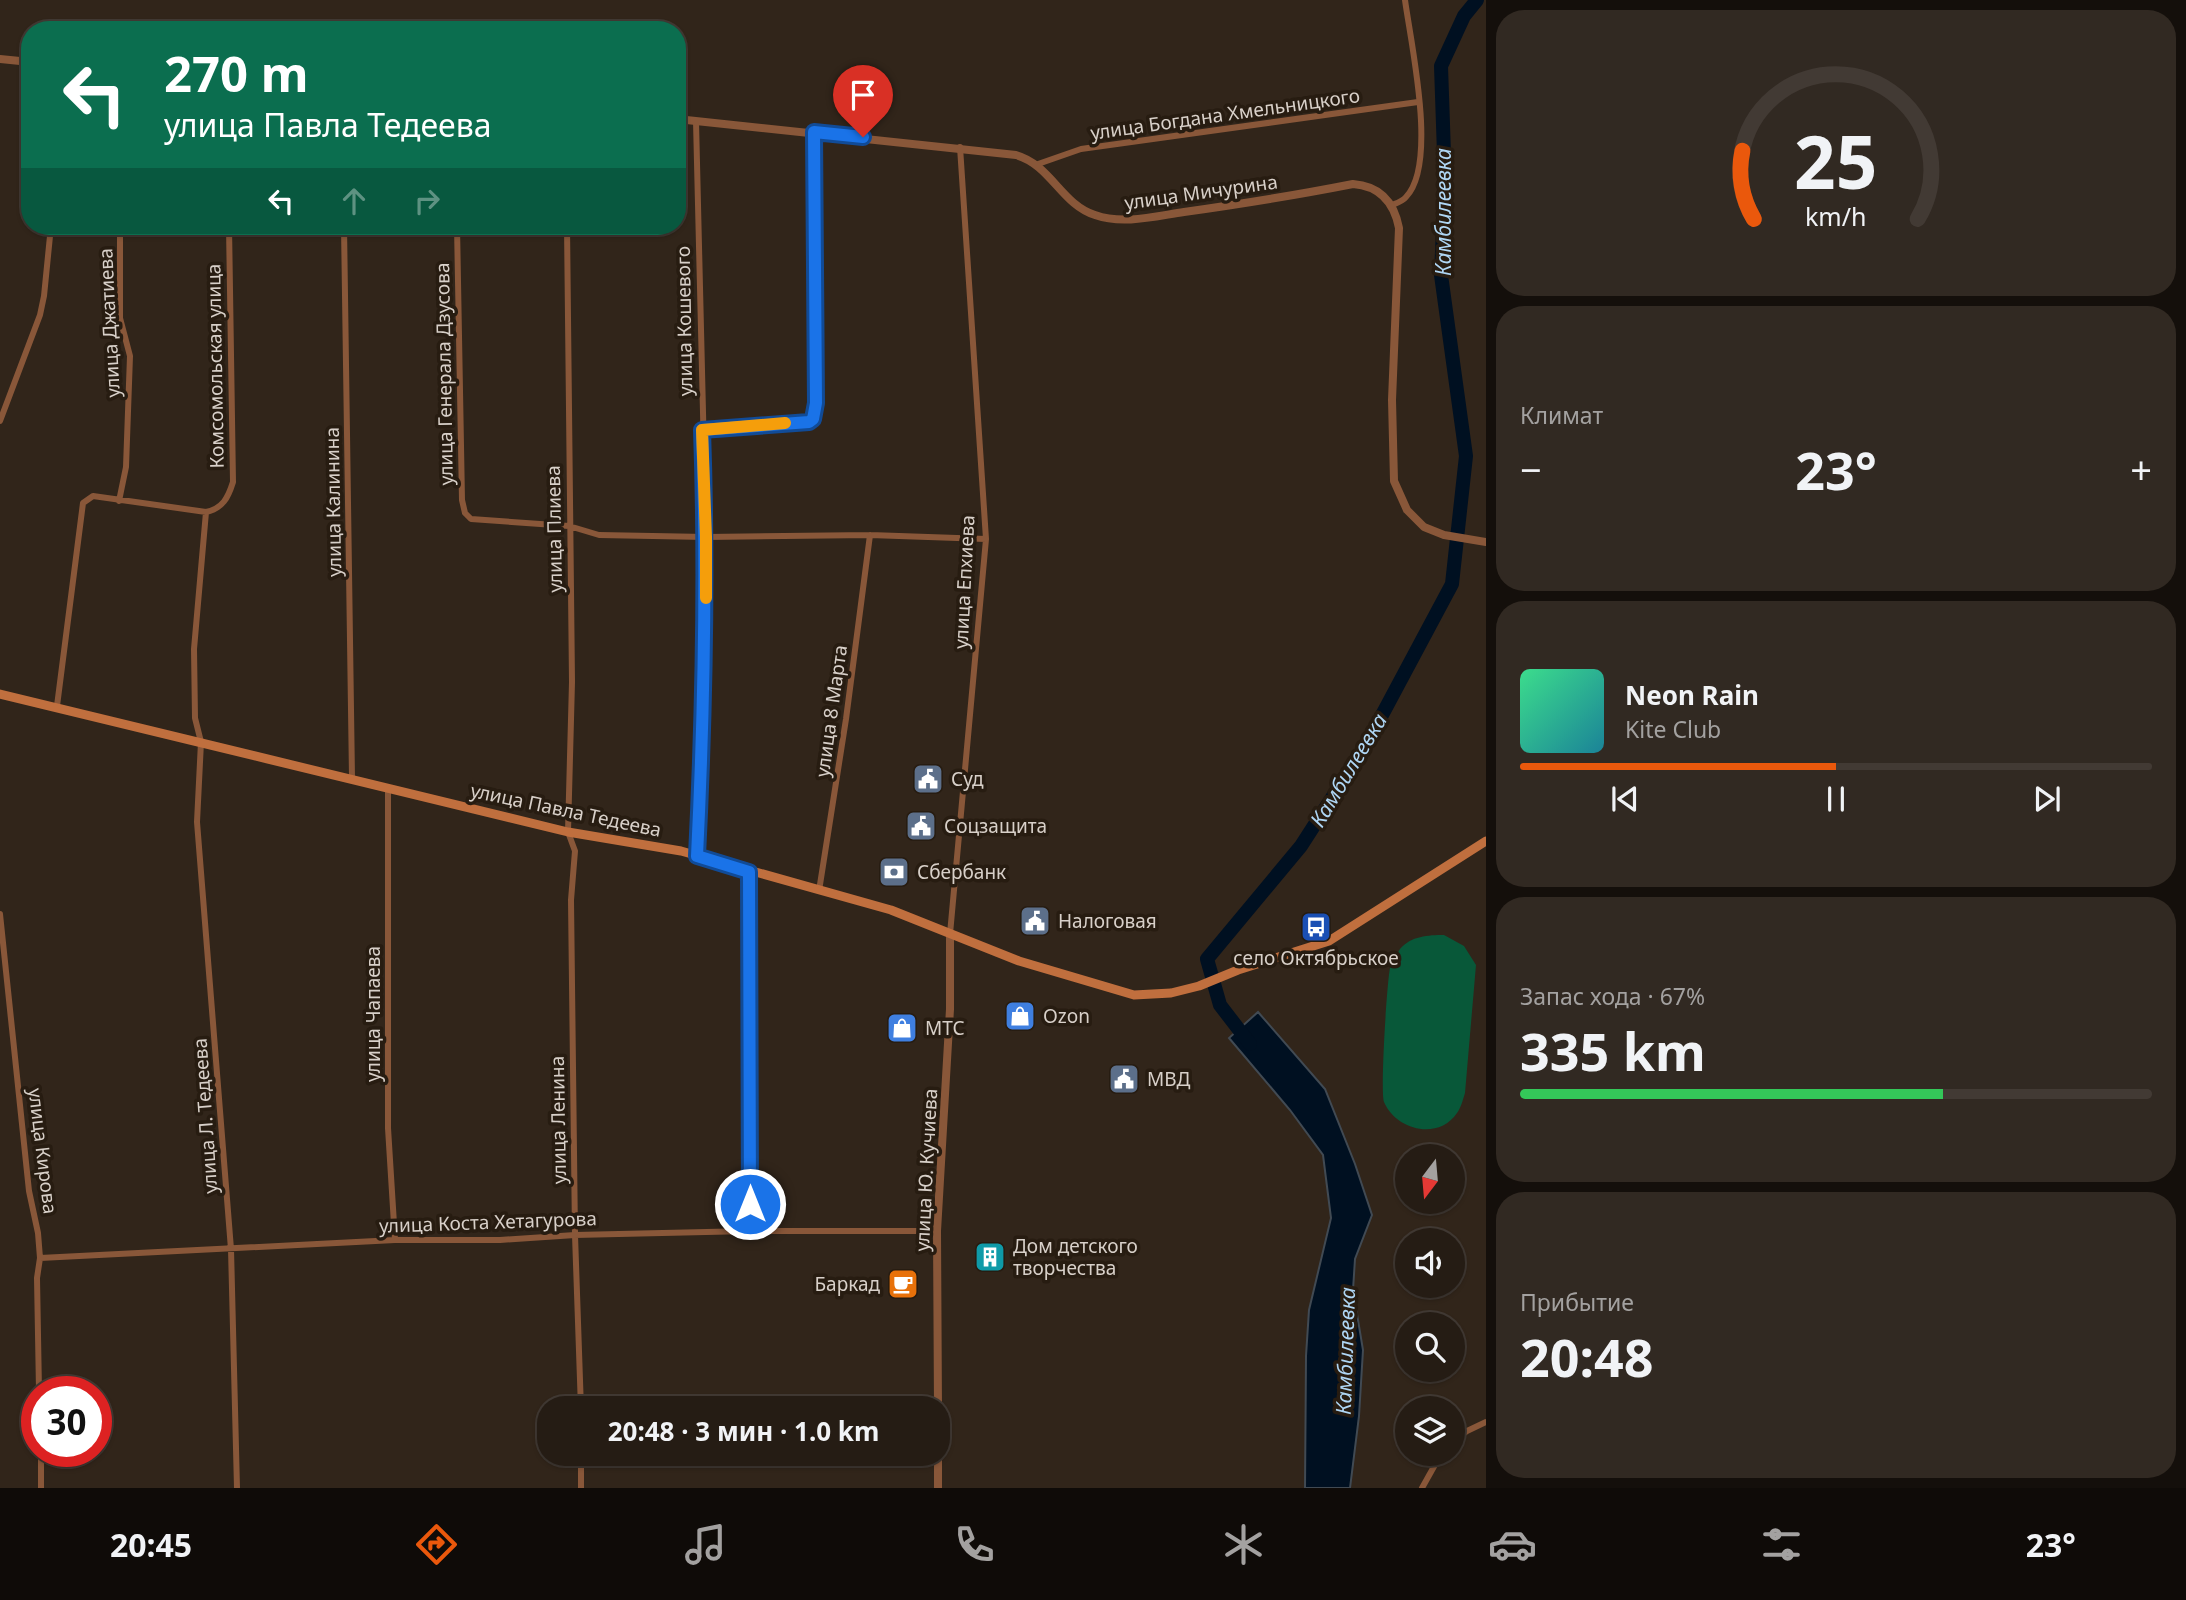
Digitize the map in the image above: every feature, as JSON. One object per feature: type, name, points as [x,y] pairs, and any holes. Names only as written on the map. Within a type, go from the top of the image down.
[{"type":"main road","name":"улица Павла Тедеева","points":[[0,694],[568,832],[697,856],[891,910],[1019,961],[1134,995],[1171,993],[1199,986],[1238,970],[1329,941],[1486,841]]},
{"type":"street","points":[[1405,0],[1423,137],[1414,185],[1405,199],[1392,205],[1399,228],[1392,400],[1394,481],[1407,510],[1424,527],[1444,535],[1486,542]]},
{"type":"street","points":[[0,60],[21,61]]},
{"type":"street","name":"улица Богдана Хмельницкого","points":[[1038,164],[1081,149],[1418,102]]},
{"type":"street","name":"улица Мичурина","points":[[686,120],[1016,155],[1038,164],[1078,206],[1093,215],[1112,220],[1214,208],[1353,184],[1379,191],[1392,205]]},
{"type":"street","name":"улица Кошевого","points":[[696,121],[706,537],[705,691],[697,856]]},
{"type":"street","points":[[702,430],[809,422],[813,419],[816,403],[814,132]]},
{"type":"street","name":"улица Епхиева","points":[[950,934],[986,539],[960,147]]},
{"type":"street","points":[[0,421],[40,315],[50,235]]},
{"type":"street","name":"улица Джатиева","points":[[119,501],[126,467],[130,356],[120,318],[120,235]]},
{"type":"street","name":"Комсомольская улица","points":[[206,512],[217,509],[227,498],[233,482],[229,235]]},
{"type":"street","name":"улица Калинина","points":[[344,235],[352,778]]},
{"type":"street","name":"улица Генерала Дзусова","points":[[457,235],[462,500],[465,513],[471,519],[569,527]]},
{"type":"street","name":"улица Плиева","points":[[567,235],[572,682],[568,832]]},
{"type":"street","points":[[57,706],[83,503],[93,496],[206,512],[194,649],[195,718],[201,742]]},
{"type":"street","points":[[569,527],[599,535],[706,537],[870,534],[986,539]]},
{"type":"street","name":"улица 8 Марта","points":[[819,891],[846,719],[870,534]]},
{"type":"street","name":"улица Л. Тедеева","points":[[201,742],[197,822],[231,1249],[237,1488]]},
{"type":"street","name":"улица Чапаева","points":[[388,788],[388,1128],[395,1240]]},
{"type":"street","name":"улица Ленина","points":[[568,832],[575,851],[571,900],[575,1235],[581,1396]]},
{"type":"street","points":[[749,872],[750,1231]]},
{"type":"street","name":"улица Кирова","points":[[0,914],[29,1191],[38,1233],[39,1376]]},
{"type":"street","name":"улица Ю. Кучиева","points":[[938,1396],[937,1231],[950,1009],[950,934]]},
{"type":"street","name":"улица Коста Хетагурова","points":[[40,1258],[395,1240],[500,1240],[575,1235],[750,1231],[937,1231]]},
{"type":"street","points":[[1465,1433],[1486,1422]]},
{"type":"street","points":[[581,1466],[581,1488]]},
{"type":"street","points":[[938,1466],[938,1488]]},
{"type":"street","points":[[1422,1488],[1434,1466]]},
{"type":"street","points":[[41,1467],[41,1488]]},
{"type":"green space","points":[[1444,935],[1464,946],[1476,965],[1465,1093],[1458,1111],[1449,1122],[1429,1129],[1418,1128],[1398,1119],[1384,1102],[1383,1059],[1390,968],[1400,949],[1409,941]]},
{"type":"water","points":[[1258,1012],[1325,1089],[1372,1215],[1355,1259],[1353,1290],[1363,1350],[1359,1416],[1350,1488],[1305,1488],[1309,1310],[1331,1218],[1323,1155],[1290,1110],[1229,1038]]},
{"type":"waterway","name":"Камбилеевка","points":[[1250,1044],[1220,1005],[1207,959],[1301,846],[1366,745],[1452,584],[1466,456],[1441,275],[1445,183],[1441,66],[1464,16],[1477,0]]},
{"type":"slow traffic","points":[[706,598],[702,430],[785,423]]},
{"type":"place","name":"Суд","points":[[928,779]]},
{"type":"place","name":"Соцзащита","points":[[921,826]]},
{"type":"place","name":"Сбербанк","points":[[894,872]]},
{"type":"place","name":"Налоговая","points":[[1035,921]]},
{"type":"place","name":"село Октябрьское","points":[[1316,927]]},
{"type":"place","name":"Ozon","points":[[1020,1016]]},
{"type":"place","name":"МТС","points":[[902,1028]]},
{"type":"place","name":"МВД","points":[[1124,1079]]},
{"type":"place","name":"Дом детского творчества","points":[[990,1257]]},
{"type":"place","name":"Баркад","points":[[903,1284]]},
{"type":"route","points":[[750,1204],[749,872],[697,856],[705,691],[706,537],[702,430],[809,422],[813,419],[816,412],[814,132],[863,137]]}]
